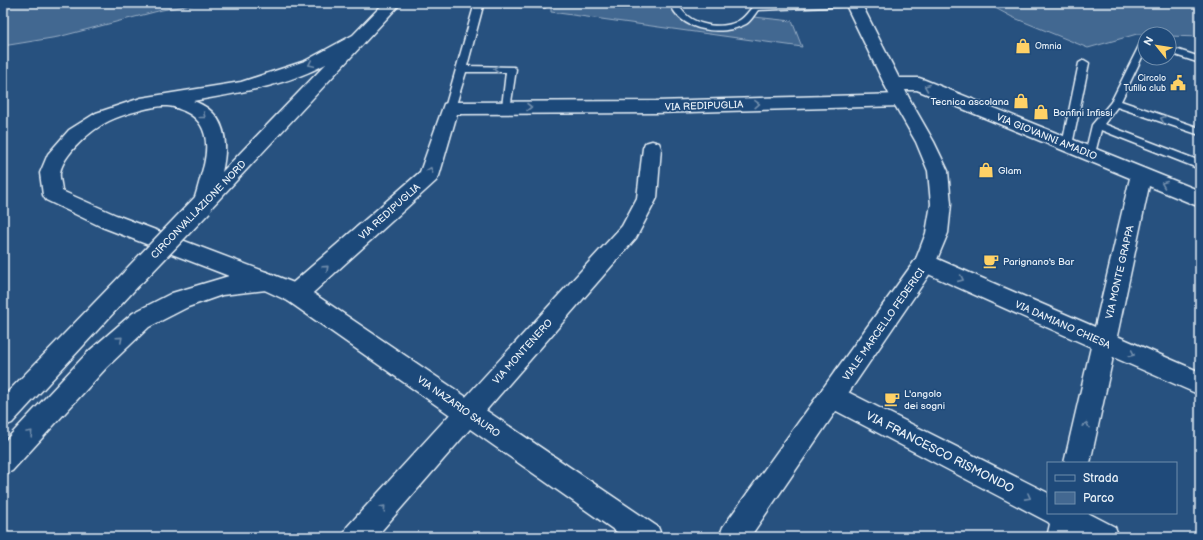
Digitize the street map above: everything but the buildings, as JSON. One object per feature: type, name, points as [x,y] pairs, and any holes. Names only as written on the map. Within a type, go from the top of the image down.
[{"type":"street","name":"VIALE MARCELLO FEDERICI","points":[[733,537],[926,263],[937,233],[941,204],[938,171],[925,142],[897,92],[854,3]]},
{"type":"street","name":"CIRCONVALLAZIONE NORD","points":[[3,415],[389,7]]},
{"type":"street","points":[[168,100],[242,87],[280,76],[311,65],[358,39]]},
{"type":"street","name":"VIA GIOVANNI AMADIO","points":[[897,92],[919,84],[1200,199]]},
{"type":"street","name":"VIA REDIPUGLIA","points":[[296,294],[429,176],[450,108],[656,107],[897,92]]},
{"type":"street","points":[[168,100],[189,106],[207,117],[216,135],[215,159],[202,205]]},
{"type":"street","name":"VIA NAZARIO SAURO","points":[[168,100],[141,104],[121,110],[102,118],[76,135],[58,154],[50,173],[53,195],[109,221],[266,281],[296,294],[648,537]]},
{"type":"street","name":"VIA MONTENERO","points":[[357,537],[629,232],[647,198],[652,148]]},
{"type":"street","name":"VIA MONTE GRAPPA","points":[[1077,462],[1141,175]]},
{"type":"street","name":"VIA DAMIANO CHIESA","points":[[926,263],[1200,384]]},
{"type":"street","points":[[3,462],[98,359],[141,320],[180,300],[222,286],[266,281]]},
{"type":"street","name":"VIA FRANCESCO RISMONDO","points":[[832,396],[1047,511]]},
{"type":"street","name":"VIA FRANCESCO RISMONDO","points":[[1060,518],[1104,537]]},
{"type":"lane","name":"VIA REDIPUGLIA","points":[[450,108],[479,3],[545,4]]},
{"type":"lane","points":[[674,3],[675,9],[684,18],[701,26],[722,28],[744,22],[756,8],[854,3]]},
{"type":"lane","points":[[1177,53],[1200,60]]},
{"type":"lane","points":[[1090,154],[1097,125],[1115,103],[1137,58]]},
{"type":"lane","points":[[1067,144],[1084,63]]},
{"type":"lane","points":[[462,69],[511,69],[507,108]]},
{"type":"lane","points":[[1115,103],[1200,132]]},
{"type":"lane","points":[[1097,125],[1200,165]]},
{"type":"green space","points":[[3,3],[203,3],[162,10],[58,37],[3,46]]},
{"type":"green space","points":[[551,3],[669,3],[679,19],[698,27],[722,30],[737,28],[754,17],[792,21],[802,47],[551,12]]},
{"type":"green space","points":[[986,3],[1200,3],[1200,37],[1177,36],[1177,26],[1137,26],[1137,34],[1088,48],[1012,17]]},
{"type":"place","name":"Omnia","points":[[1023,46]]},
{"type":"place","name":"Circolo Tufilla club","points":[[1178,83]]},
{"type":"place","name":"Tecnica ascolana","points":[[1021,101]]},
{"type":"place","name":"Bonfini Infissi","points":[[1041,112]]},
{"type":"place","name":"Glam","points":[[986,170]]},
{"type":"place","name":"Parignano's Bar","points":[[991,261]]},
{"type":"place","name":"L'angolo dei sogni","points":[[892,399]]}]
